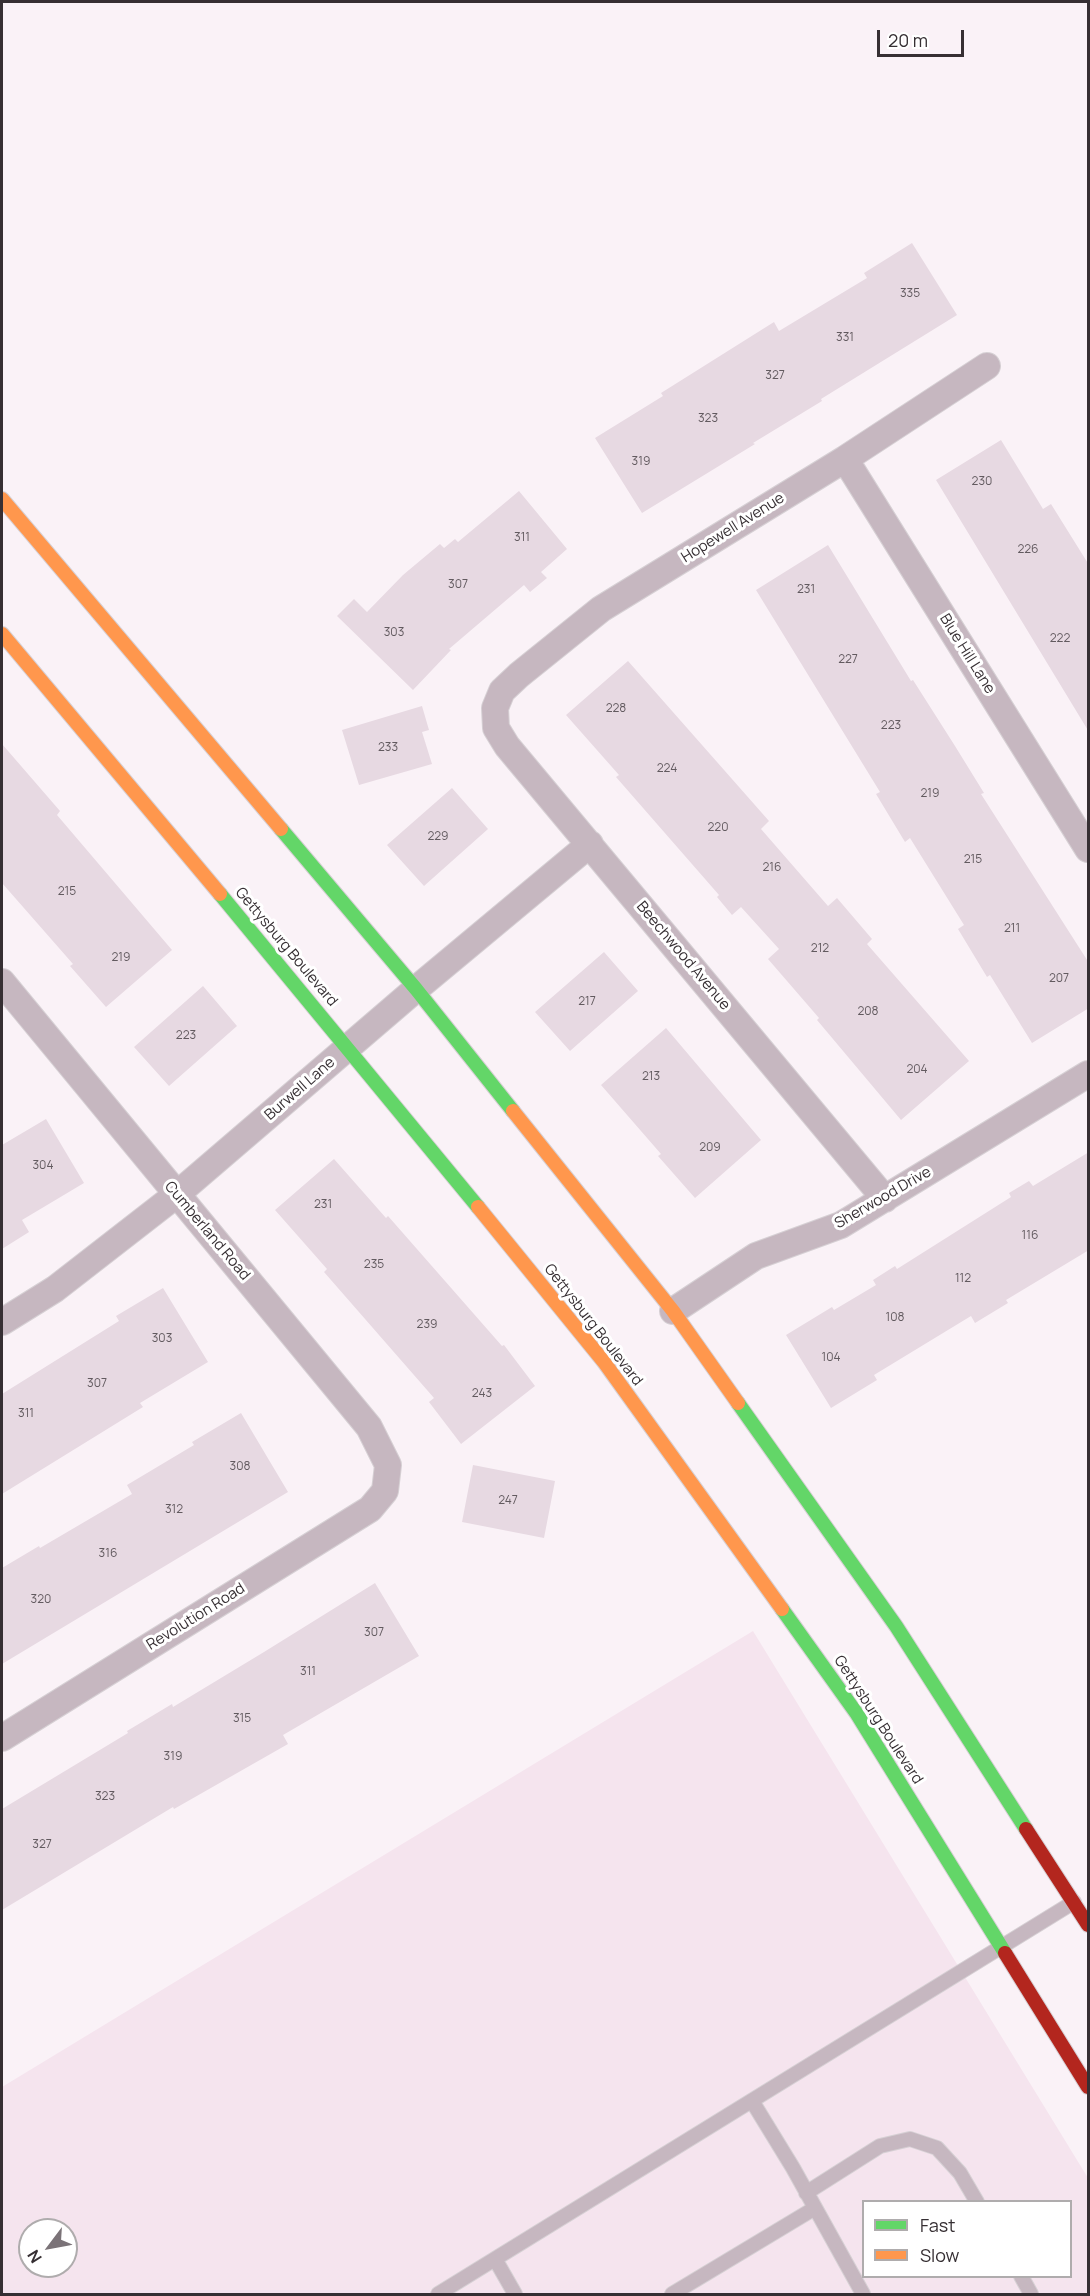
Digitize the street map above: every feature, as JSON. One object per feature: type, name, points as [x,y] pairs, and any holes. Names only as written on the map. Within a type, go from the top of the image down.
[{"type":"street","name":"Hopewell Avenue","points":[[495,708],[502,691],[519,675],[601,609],[845,459],[987,366]]},
{"type":"street","name":"Blue Hill Lane","points":[[845,459],[1089,849]]},
{"type":"street","points":[[2,499],[416,989],[672,1311],[896,1626],[1089,1925]]},
{"type":"street","name":"Gettysburg Boulevard","points":[[2,634],[348,1047],[604,1362],[857,1714],[1089,2087]]},
{"type":"street","name":"Beechwood Avenue","points":[[495,708],[496,728],[507,746],[885,1199]]},
{"type":"street","name":"Burwell Lane","points":[[2,1322],[55,1289],[176,1195],[416,989],[590,844]]},
{"type":"street","name":"Cumberland Road","points":[[2,982],[369,1427],[388,1465],[385,1491]]},
{"type":"street","name":"Sherwood Drive","points":[[672,1311],[756,1256],[841,1225],[1089,1074]]},
{"type":"street","name":"Revolution Road","points":[[2,1738],[350,1522],[370,1509],[385,1491]]},
{"type":"lane","points":[[438,2295],[1074,1902]]},
{"type":"lane","points":[[752,2101],[862,2295]]},
{"type":"lane","points":[[806,2193],[880,2146],[910,2139],[937,2148],[960,2173],[975,2200]]},
{"type":"lane","points":[[672,2295],[814,2208]]},
{"type":"lane","points":[[495,2259],[515,2295]]},
{"type":"lane","points":[[1022,2278],[1031,2295]]},
{"type":"shaded area","points":[[753,1631],[1088,2178],[1088,2294],[2,2294],[2,2087]]},
{"type":"building","points":[[912,243],[957,315],[642,513],[595,438],[663,396],[661,393],[774,322],[779,331],[867,278],[864,273]]},
{"type":"building","points":[[1001,440],[1043,509],[1051,504],[1089,565],[1089,732],[936,480]]},
{"type":"building","points":[[519,491],[567,549],[541,572],[547,578],[530,592],[524,585],[449,649],[451,650],[413,690],[337,616],[354,599],[367,612],[403,575],[440,544],[444,548],[455,539],[458,542]]},
{"type":"building","points":[[828,545],[911,681],[913,680],[984,793],[981,794],[1089,963],[1089,1008],[1032,1043],[990,975],[987,977],[958,929],[964,925],[910,838],[905,842],[876,794],[880,792],[756,590]]},
{"type":"building","points":[[628,661],[769,821],[761,829],[828,906],[837,898],[872,939],[867,944],[969,1061],[901,1120],[768,959],[779,949],[741,907],[732,915],[717,897],[719,895],[616,777],[619,775],[566,715]]},
{"type":"building","points":[[422,706],[429,730],[422,732],[432,764],[359,785],[342,730]]},
{"type":"building","points":[[2,744],[60,811],[57,815],[172,950],[106,1007],[70,966],[73,964],[2,883]]},
{"type":"building","points":[[452,788],[488,829],[424,886],[387,845]]},
{"type":"building","points":[[604,952],[638,991],[570,1051],[535,1012]]},
{"type":"building","points":[[203,986],[237,1026],[169,1086],[134,1047]]},
{"type":"building","points":[[666,1028],[761,1140],[695,1198],[658,1156],[661,1154],[601,1085]]},
{"type":"building","points":[[46,1119],[84,1183],[22,1220],[29,1232],[2,1249],[2,1145]]},
{"type":"building","points":[[1089,1152],[1089,1250],[1006,1300],[1008,1303],[975,1323],[971,1316],[874,1375],[877,1380],[831,1408],[786,1335],[832,1307],[834,1310],[876,1285],[873,1280],[895,1266],[897,1269],[1011,1197],[1009,1193],[1029,1181],[1033,1186]]},
{"type":"building","points":[[334,1159],[386,1218],[388,1216],[502,1346],[504,1345],[535,1386],[461,1444],[429,1402],[434,1398],[324,1272],[327,1269],[275,1210]]},
{"type":"building","points":[[163,1288],[208,1362],[140,1403],[143,1407],[2,1494],[2,1394],[119,1321],[116,1316]]},
{"type":"building","points":[[241,1413],[288,1492],[2,1664],[2,1568],[132,1494],[127,1485],[194,1445],[192,1442]]},
{"type":"building","points":[[473,1465],[555,1481],[544,1538],[462,1522]]},
{"type":"building","points":[[375,1583],[419,1656],[283,1735],[288,1744],[174,1809],[173,1807],[2,1910],[2,1809],[128,1733],[127,1731],[172,1704],[173,1707]]},
{"type":"traffic: fast","points":[[281,829],[416,989],[513,1111]]},
{"type":"traffic: fast","points":[[220,894],[478,1207]]},
{"type":"traffic: fast","points":[[738,1403],[896,1626],[1026,1829]]},
{"type":"traffic: fast","points":[[782,1609],[857,1714],[1005,1953]]},
{"type":"traffic: slow","points":[[2,499],[281,829]]},
{"type":"traffic: slow","points":[[2,634],[220,894]]},
{"type":"traffic: slow","points":[[513,1111],[673,1311],[738,1403]]},
{"type":"traffic: slow","points":[[478,1207],[604,1362],[782,1609]]},
{"type":"traffic: jam","points":[[1026,1829],[1088,1925]]},
{"type":"traffic: jam","points":[[1005,1953],[1088,2087]]}]
